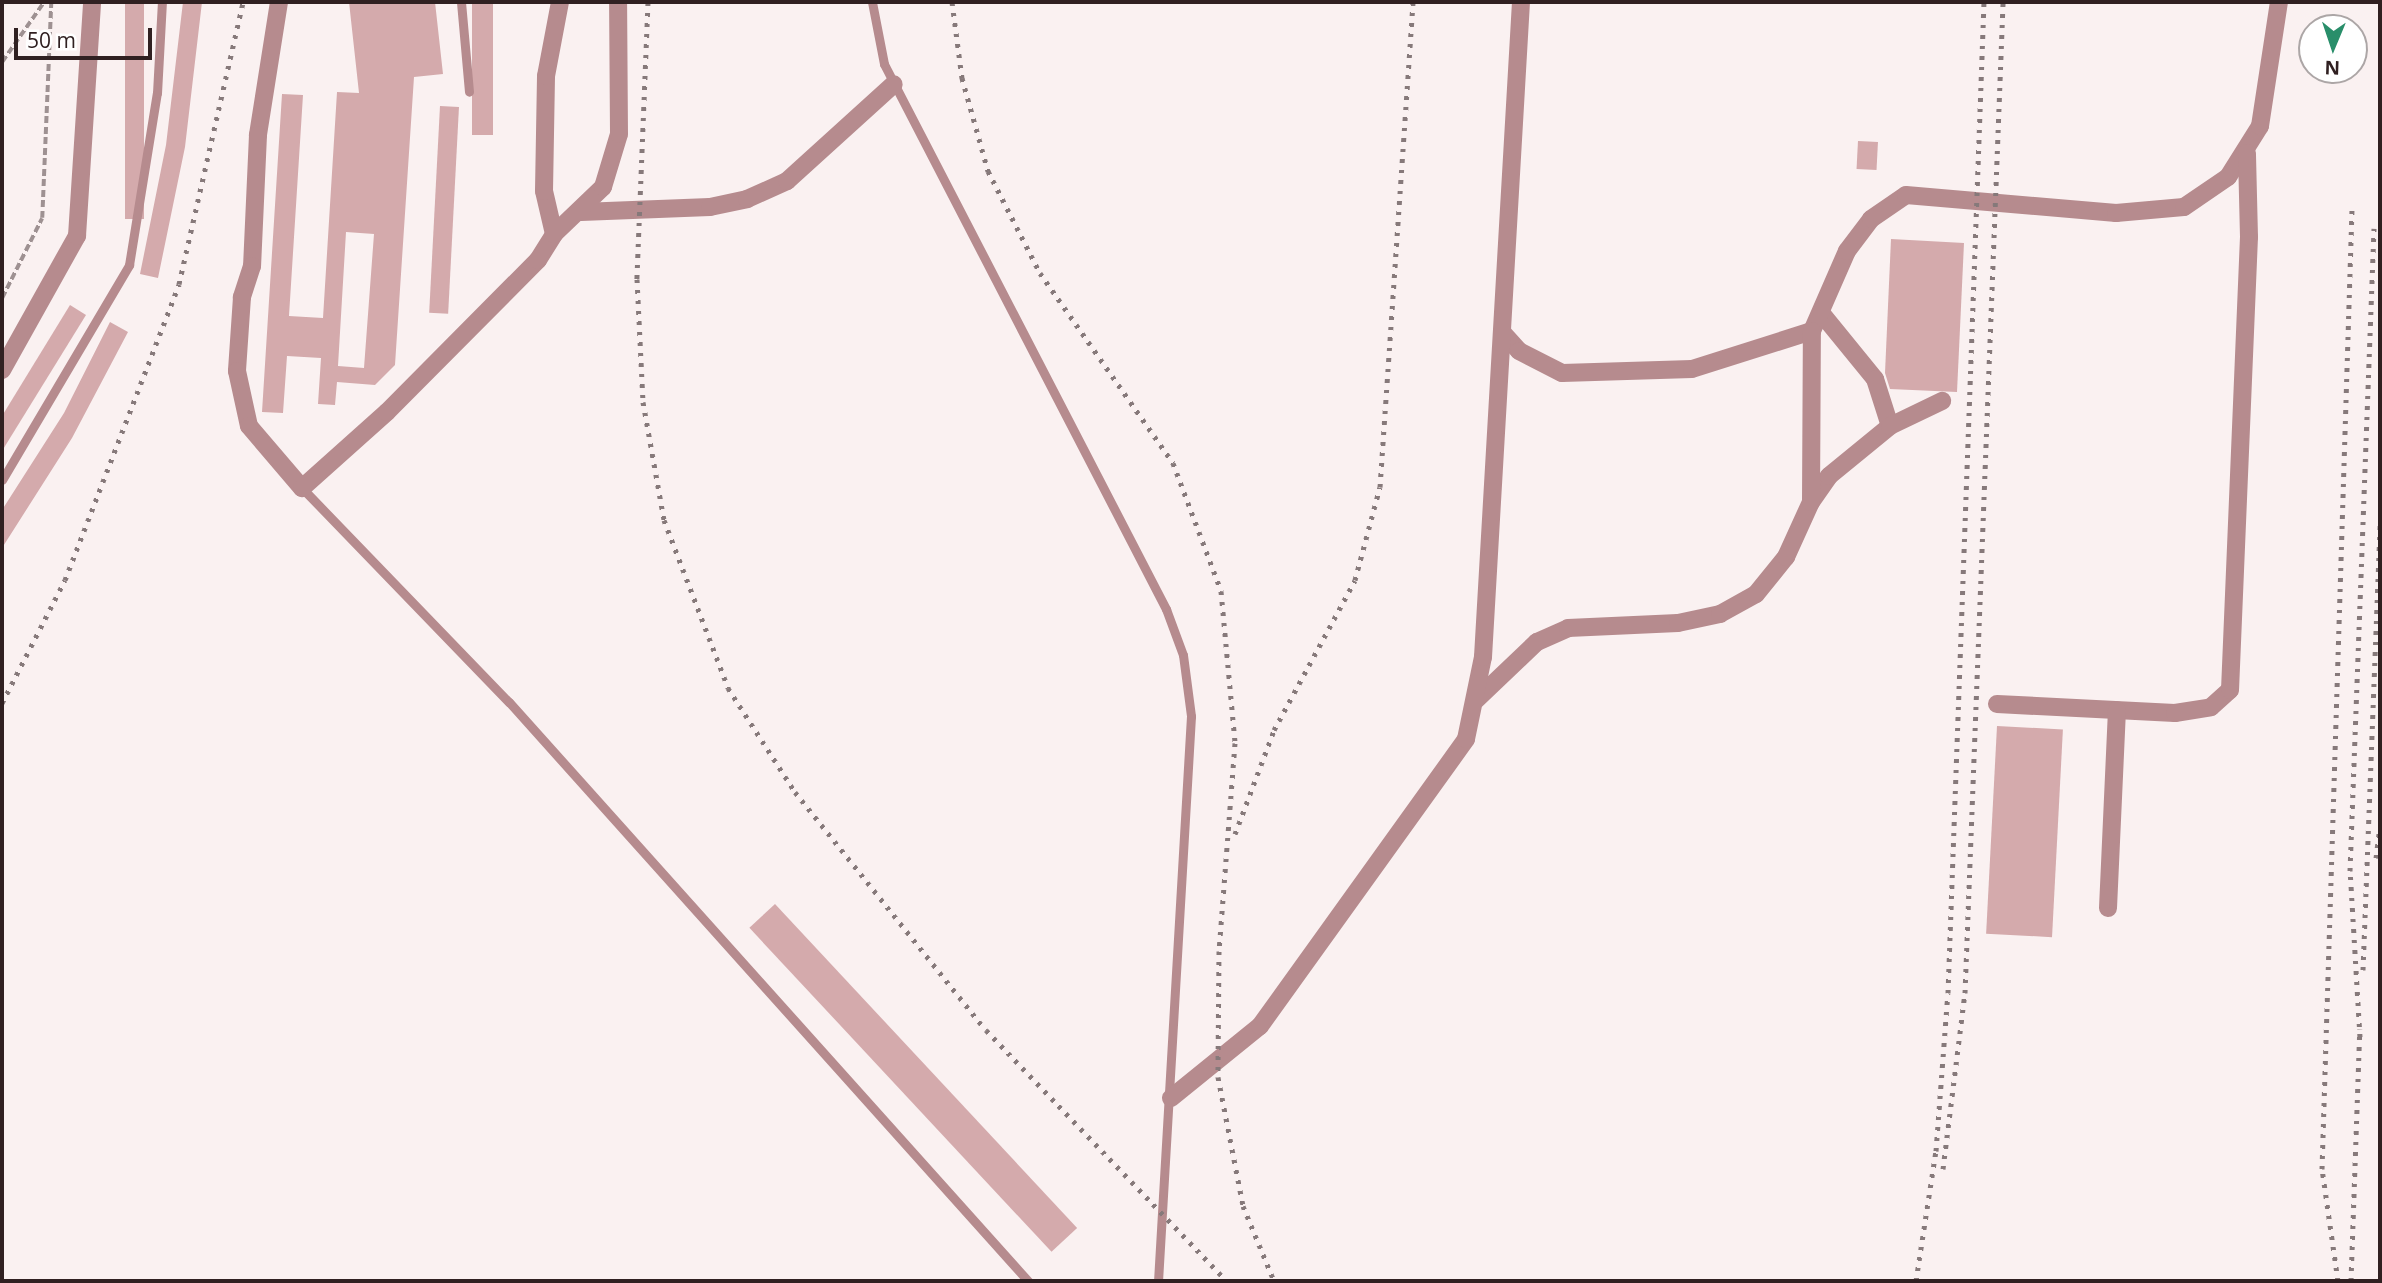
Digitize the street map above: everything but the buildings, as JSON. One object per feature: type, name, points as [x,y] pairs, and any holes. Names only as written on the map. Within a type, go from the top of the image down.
[{"type":"street","points":[[2,370],[77,236],[92,2]]},
{"type":"street","points":[[279,2],[258,135],[252,266],[242,297],[237,371],[249,426],[302,488],[387,412],[538,260],[554,234],[581,212],[603,187],[619,135],[618,2]]},
{"type":"street","points":[[554,234],[544,191],[546,76],[560,2]]},
{"type":"street","points":[[1171,1098],[1260,1026],[1440,783],[1466,738],[1476,701],[1502,332],[1521,2]]},
{"type":"street","points":[[1811,502],[1812,331],[1822,314],[1827,288],[1847,251],[1871,219],[1906,195],[2155,211],[2207,195],[2246,153],[2260,126],[2279,2]]},
{"type":"street","points":[[581,212],[747,199],[788,181],[894,84]]},
{"type":"street","points":[[1997,704],[2175,713],[2211,707],[2230,690],[2249,237],[2246,153]]},
{"type":"street","points":[[1822,314],[1875,379],[1890,426]]},
{"type":"street","points":[[1502,332],[1538,364],[1587,375],[1692,369],[1812,331]]},
{"type":"street","points":[[1476,701],[1537,642],[1568,628],[1678,623],[1720,614],[1756,594],[1786,558],[1811,502],[1829,476],[1890,426],[1942,401]]},
{"type":"street","points":[[2108,908],[2117,710]]},
{"type":"lane","points":[[2,480],[129,265],[157,93],[162,2]]},
{"type":"lane","points":[[461,2],[469,92]]},
{"type":"lane","points":[[872,2],[875,37],[894,84],[1166,609],[1183,655],[1191,716],[1171,1098],[1158,1281]]},
{"type":"lane","points":[[302,488],[509,702],[1028,1281]]},
{"type":"path","points":[[2,62],[44,2]]},
{"type":"path","points":[[2,298],[43,218],[51,2]]},
{"type":"railway","points":[[2,703],[65,580],[179,284],[243,2]]},
{"type":"railway","points":[[648,2],[637,279],[643,402],[664,520],[728,688],[795,792],[986,1030],[1227,1281]]},
{"type":"railway","points":[[952,2],[962,78],[988,171],[1040,273],[1173,463],[1221,591],[1235,743],[1219,951],[1218,1077],[1243,1206],[1274,1281]]},
{"type":"railway","points":[[1235,834],[1274,730],[1355,580],[1380,487],[1413,2]]},
{"type":"railway","points":[[1916,1281],[1936,1151],[1948,993],[1984,2]]},
{"type":"railway","points":[[1943,1169],[1965,993],[2003,2]]},
{"type":"railway","points":[[2338,1281],[2322,1169],[2352,209]]},
{"type":"railway","points":[[2360,1037],[2350,871],[2374,228]]},
{"type":"railway","points":[[2363,970],[2380,523]]},
{"type":"railway","points":[[2376,858],[2380,827]]},
{"type":"railway","points":[[2351,1281],[2360,1029]]}]
